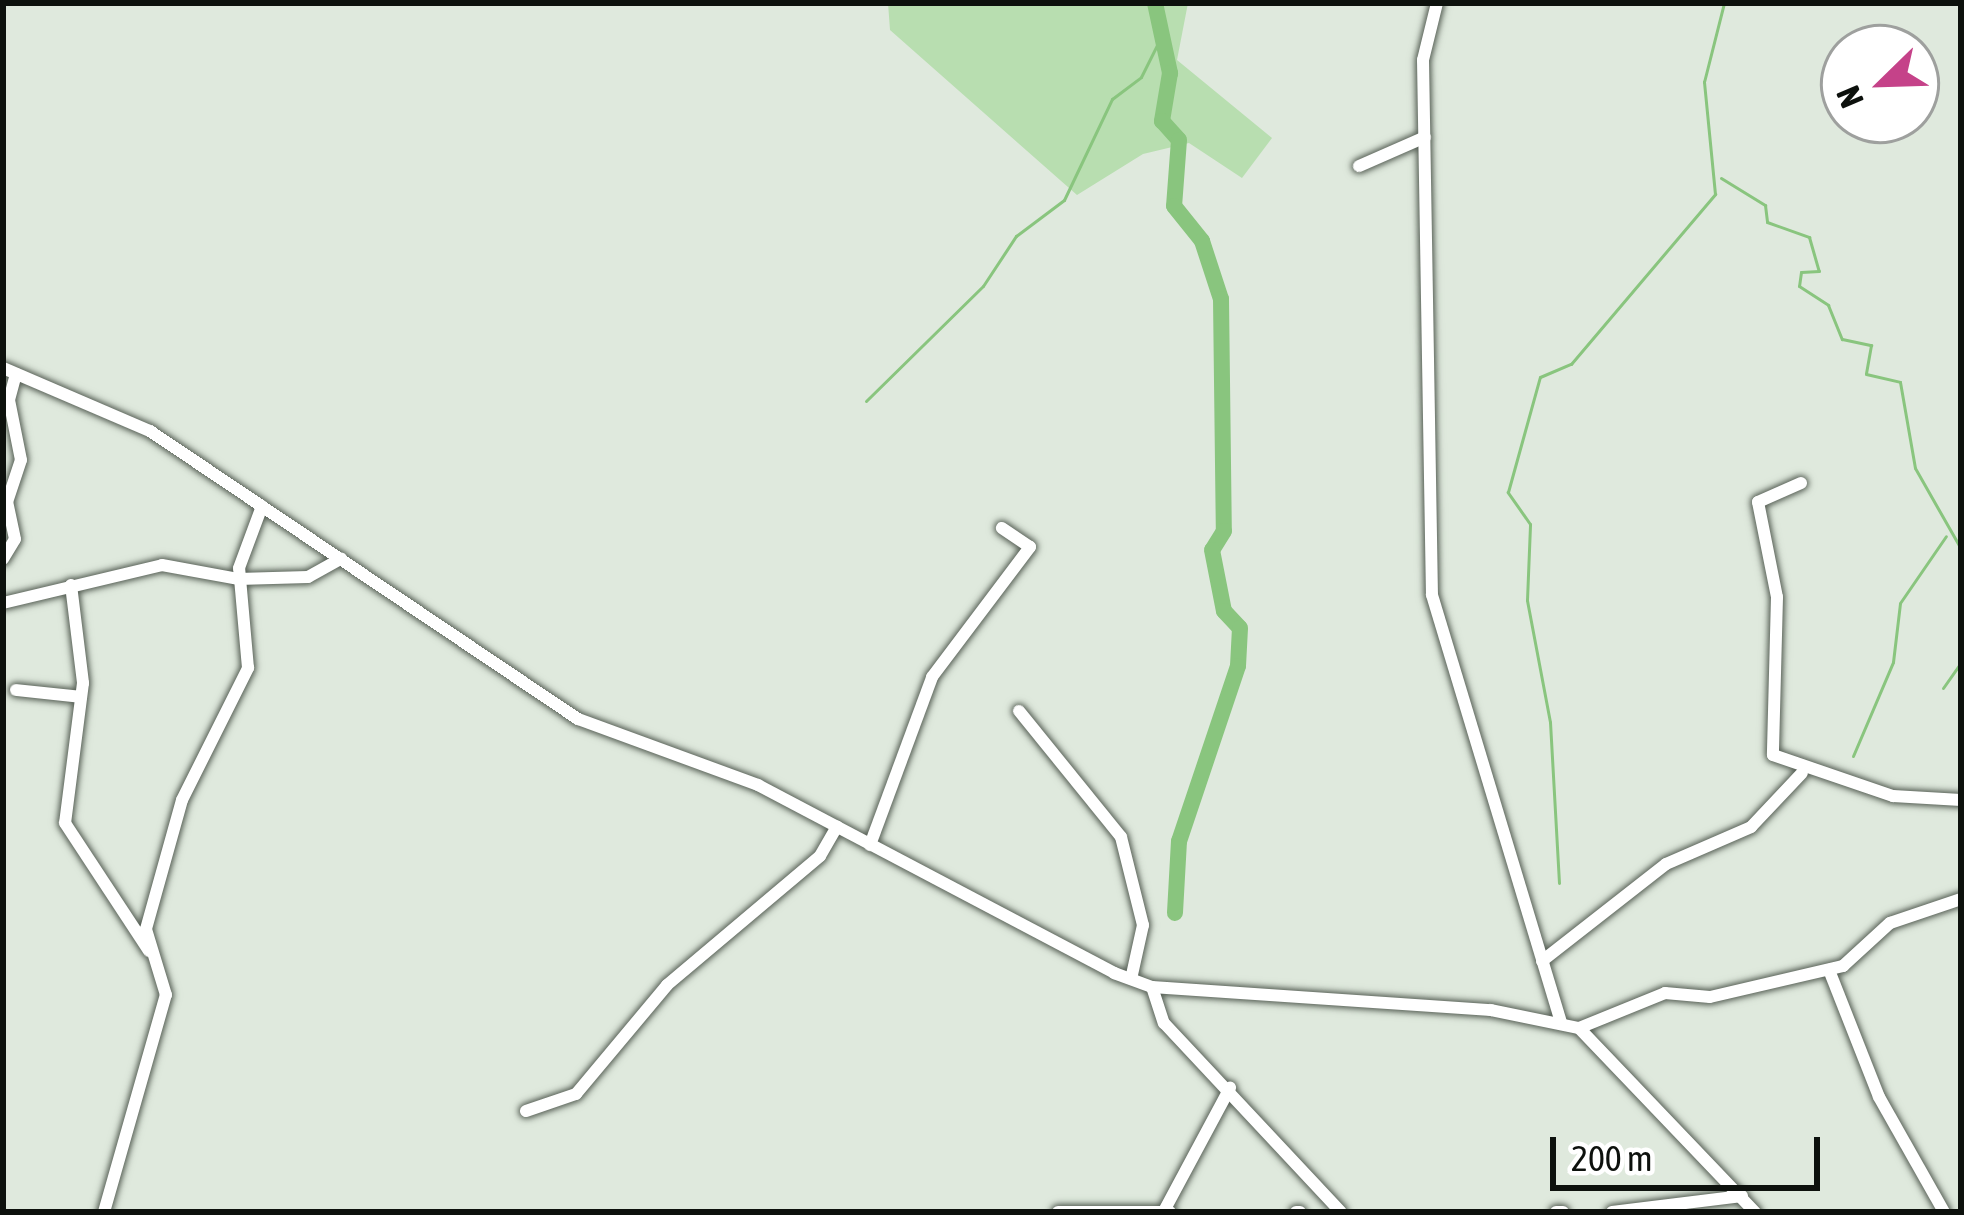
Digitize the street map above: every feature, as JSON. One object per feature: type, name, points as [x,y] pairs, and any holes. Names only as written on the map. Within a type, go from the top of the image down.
[{"type":"street","points":[[1437,3],[1423,60],[1432,595],[1561,1022]]},
{"type":"street","points":[[1359,166],[1425,136]]},
{"type":"street","points":[[3,560],[15,539],[7,497],[21,460],[10,412],[10,371],[150,431],[578,719],[836,826],[1131,979],[1152,987],[1561,1022],[1579,1028],[1755,1212]]},
{"type":"street","points":[[1801,482],[1758,502],[1778,597],[1771,750],[1802,773],[1961,800]]},
{"type":"street","points":[[149,951],[146,929],[182,800],[248,668],[238,579],[262,506]]},
{"type":"street","points":[[870,845],[932,677],[1030,547],[1002,528]]},
{"type":"street","points":[[3,603],[187,563],[238,579],[308,577],[341,559]]},
{"type":"street","points":[[71,585],[82,697],[65,823],[149,951],[166,995],[104,1212]]},
{"type":"street","points":[[16,690],[82,697]]},
{"type":"street","points":[[1019,712],[1121,837],[1143,925],[1131,979]]},
{"type":"street","points":[[1542,961],[1666,864],[1751,827],[1802,773]]},
{"type":"street","points":[[526,1111],[576,1094],[667,985],[820,856],[836,826]]},
{"type":"street","points":[[1579,1028],[1665,993],[1710,997],[1829,970],[1890,923],[1961,899]]},
{"type":"street","points":[[1829,970],[1879,1097],[1944,1212]]},
{"type":"street","points":[[1152,987],[1164,1023],[1231,1088],[1341,1212]]},
{"type":"street","points":[[1058,1212],[1163,1211],[1231,1088]]},
{"type":"street","points":[[1612,1212],[1742,1196]]},
{"type":"green space","points":[[888,3],[1188,3],[1177,60],[1272,138],[1242,178],[1189,143],[1143,154],[1077,195],[890,30]]},
{"type":"waterway","points":[[1155,3],[1170,73],[1162,121],[1179,140],[1174,206],[1202,241],[1221,299],[1224,531],[1212,550],[1224,611],[1240,628],[1238,666],[1179,841],[1175,913]]},
{"type":"waterway","points":[[1559,883],[1550,722],[1527,600],[1530,524],[1508,492],[1540,377],[1571,364],[1715,194],[1704,82],[1724,3]]},
{"type":"waterway","points":[[866,401],[983,286],[1016,236],[1064,200],[1112,99],[1141,77],[1160,39]]},
{"type":"waterway","points":[[1721,178],[1765,205],[1767,222],[1809,237],[1819,271],[1801,272],[1799,286],[1828,305],[1842,339],[1871,345],[1866,374],[1900,382],[1915,468],[1961,549]]},
{"type":"waterway","points":[[1853,756],[1893,662],[1900,603],[1946,536]]},
{"type":"waterway","points":[[1943,688],[1961,662]]}]
